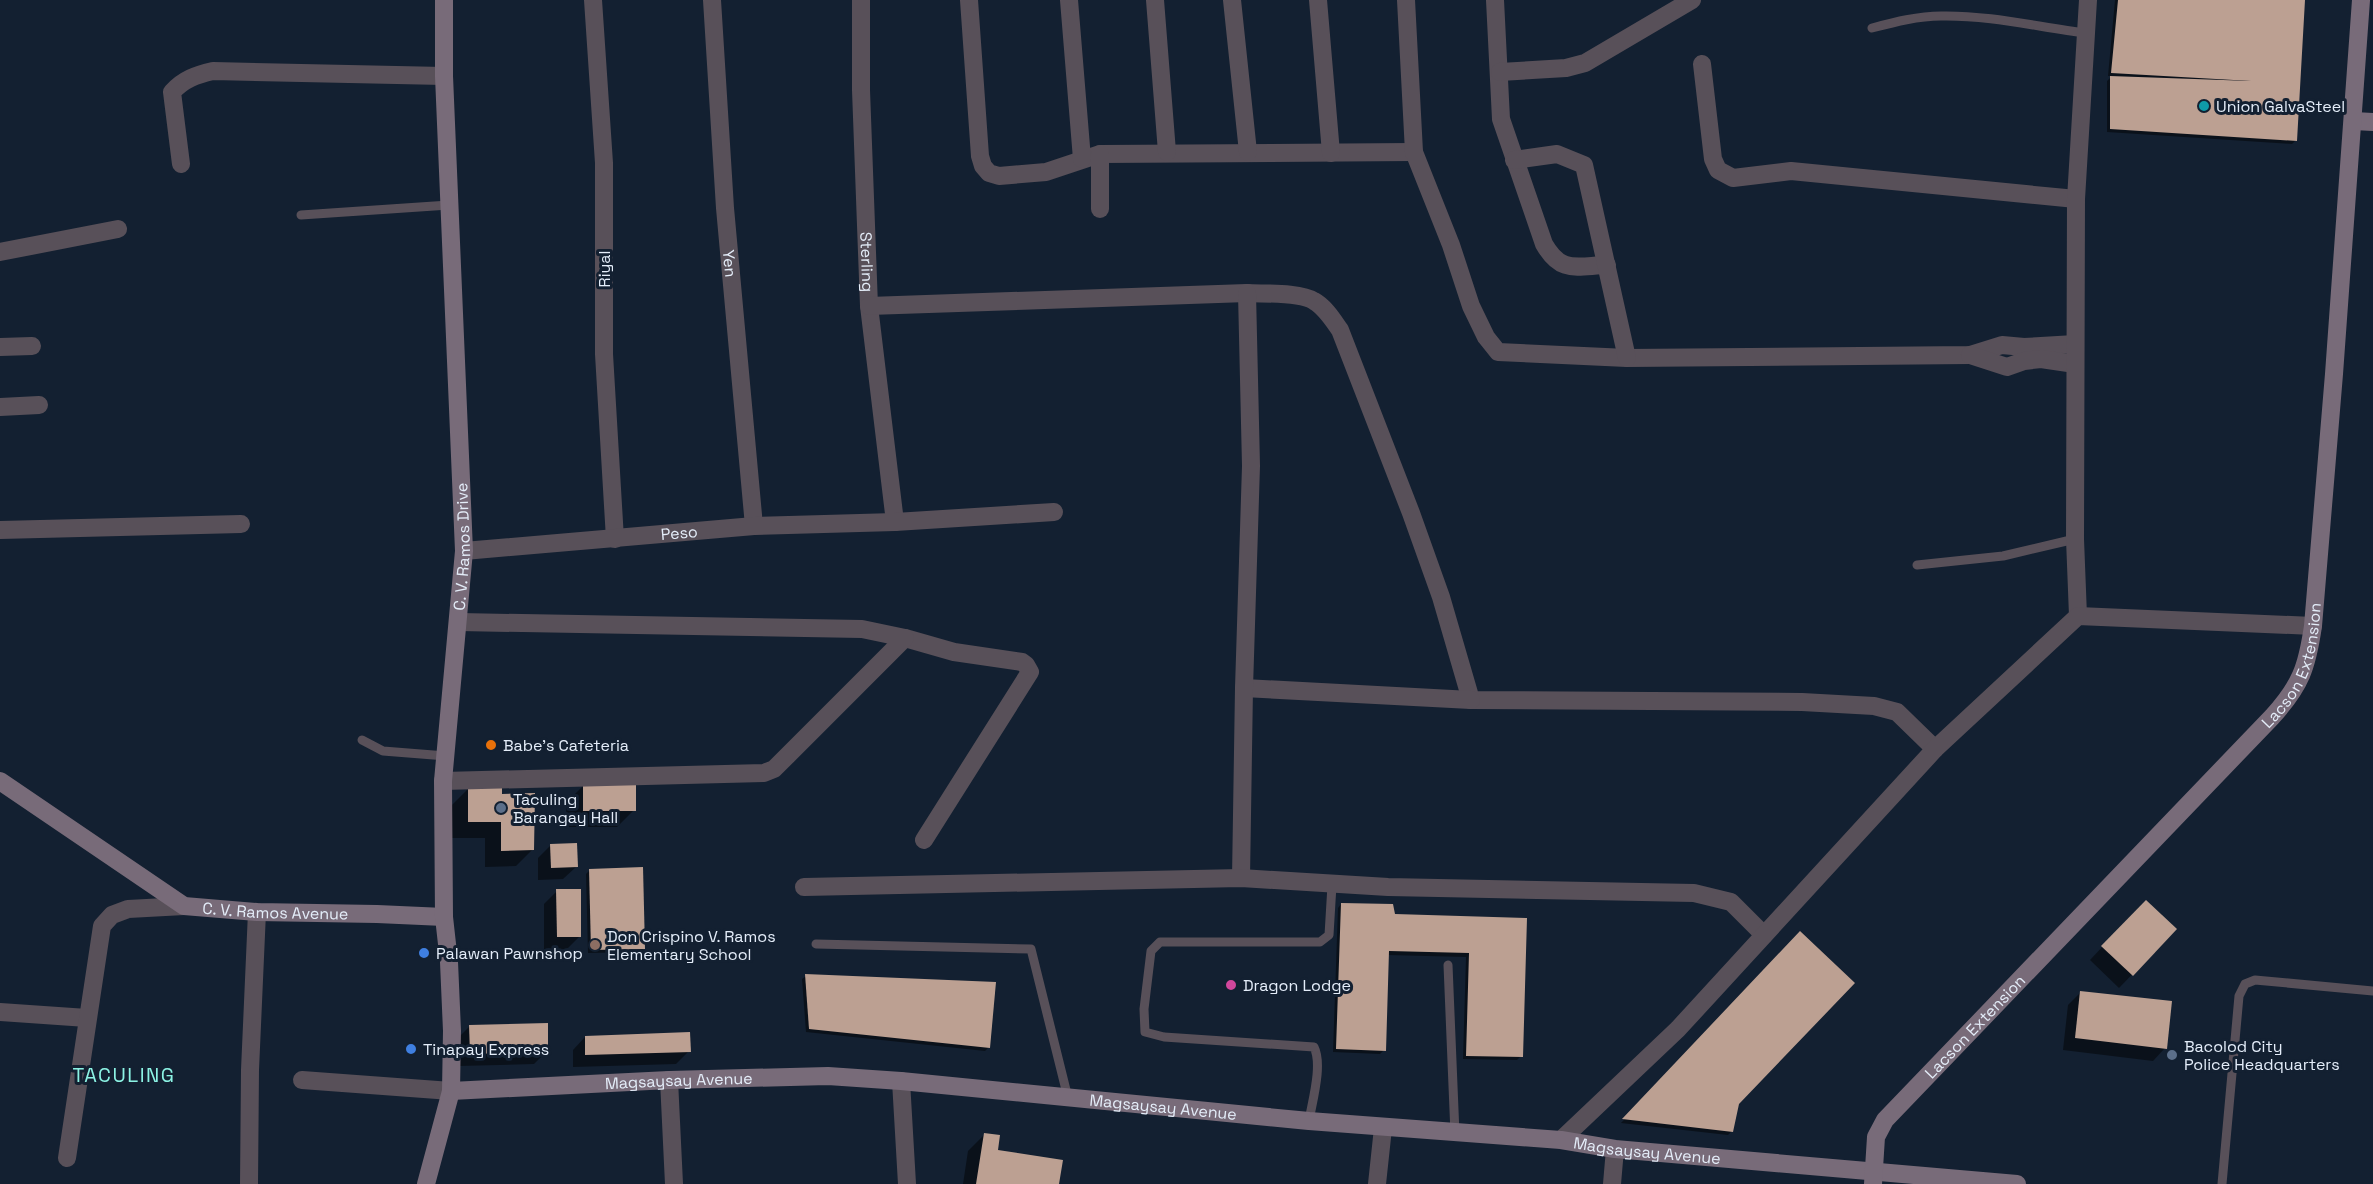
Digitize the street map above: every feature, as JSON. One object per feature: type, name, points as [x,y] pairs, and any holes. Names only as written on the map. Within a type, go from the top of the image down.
[{"type":"street","name":"C. V. Ramos Drive","points":[[426,1184],[451,1091],[452,1031],[449,962],[444,917],[443,781],[464,550],[444,76],[444,0]]},
{"type":"street","name":"Riyal","points":[[593,0],[604,163],[604,354],[615,539]]},
{"type":"street","name":"Yen","points":[[712,0],[725,208],[754,526]]},
{"type":"street","name":"Sterling","points":[[861,0],[861,90],[869,306],[895,522]]},
{"type":"street","points":[[969,0],[980,156],[983,166],[989,173],[999,176],[1046,172],[1091,156],[1167,152],[1414,152]]},
{"type":"street","points":[[1069,0],[1100,209]]},
{"type":"street","points":[[1155,0],[1167,152]]},
{"type":"street","points":[[1232,0],[1248,152]]},
{"type":"street","points":[[1318,0],[1331,153]]},
{"type":"street","points":[[1406,0],[1414,152],[1451,245],[1471,306],[1493,347],[1498,351],[1627,358],[1970,355],[2002,345],[2024,347],[2075,344]]},
{"type":"street","points":[[1495,0],[1501,119],[1544,244],[1552,259],[1564,266],[1607,265]]},
{"type":"street","points":[[1500,72],[1566,68],[1586,63],[1692,0]]},
{"type":"street","points":[[2078,616],[2075,539],[2076,199],[2088,0]]},
{"type":"street","name":"Lacson Extension","points":[[1873,1179],[1876,1137],[1885,1120],[2289,699],[2308,661],[2313,626],[2354,121],[2361,0]]},
{"type":"street","points":[[1702,64],[1708,134],[1713,159],[1718,170],[1734,178],[1791,171],[2076,199]]},
{"type":"street","points":[[181,164],[172,92],[182,82],[195,75],[213,71],[444,76]]},
{"type":"street","points":[[2354,121],[2373,122]]},
{"type":"street","points":[[1514,160],[1557,154],[1584,165],[1627,358]]},
{"type":"street","points":[[0,252],[118,229]]},
{"type":"street","points":[[1241,878],[1251,466],[1247,293]]},
{"type":"street","points":[[869,306],[1247,293],[1291,295],[1314,300],[1340,330],[1419,534],[1441,597],[1471,700]]},
{"type":"street","points":[[0,347],[32,346]]},
{"type":"street","points":[[1970,355],[2007,367],[2024,361],[2041,359],[2076,364]]},
{"type":"street","points":[[0,407],[39,405]]},
{"type":"street","name":"Peso","points":[[464,550],[754,526],[895,522],[1054,512]]},
{"type":"street","points":[[0,530],[241,524]]},
{"type":"street","points":[[1561,1140],[1678,1029],[1935,749],[2078,616],[2313,626]]},
{"type":"street","points":[[459,622],[862,629],[954,652],[1022,662],[1030,672],[924,840]]},
{"type":"street","points":[[443,781],[764,773],[774,769],[905,638]]},
{"type":"street","points":[[1244,688],[1471,700],[1802,702],[1874,706],[1898,712],[1935,749]]},
{"type":"street","name":"C. V. Ramos Avenue","points":[[0,781],[184,906],[257,912],[444,917]]},
{"type":"street","points":[[804,887],[1241,878],[1332,885],[1694,893],[1731,902],[1764,935]]},
{"type":"street","points":[[67,1158],[102,926],[112,915],[128,909],[184,906]]},
{"type":"street","points":[[249,1184],[250,1070],[257,912]]},
{"type":"street","points":[[0,1012],[87,1018]]},
{"type":"street","name":"Magsaysay Avenue","points":[[451,1091],[669,1080],[828,1077],[901,1081],[1383,1128],[1561,1140],[1615,1149],[1873,1179],[2011,1184]]},
{"type":"street","points":[[302,1080],[451,1091]]},
{"type":"street","points":[[669,1080],[674,1184]]},
{"type":"street","points":[[901,1081],[907,1184]]},
{"type":"street","points":[[1377,1184],[1383,1128]]},
{"type":"street","points":[[1611,1184],[1615,1149]]},
{"type":"lane","points":[[1872,28],[1909,19],[1964,16],[2085,33]]},
{"type":"lane","points":[[301,215],[449,205]]},
{"type":"lane","points":[[1917,565],[2002,556],[2075,539]]},
{"type":"lane","points":[[362,740],[383,751],[446,756]]},
{"type":"lane","points":[[1309,1121],[1318,1055],[1314,1047],[1164,1037],[1145,1032],[1144,1009],[1151,951],[1160,942],[1320,942],[1329,935],[1332,885]]},
{"type":"lane","points":[[816,944],[1031,949],[1068,1098]]},
{"type":"lane","points":[[1448,965],[1455,1134]]},
{"type":"lane","points":[[2222,1184],[2239,996],[2245,984],[2255,980],[2373,991]]},
{"type":"building","points":[[2118,0],[2305,0],[2297,141],[2110,129],[2110,76],[2251,81],[2111,73]]},
{"type":"building","name":"Taculing Barangay Hall","points":[[583,784],[636,784],[636,811],[583,811]]},
{"type":"building","name":"Taculing Barangay Hall","points":[[468,786],[502,786],[502,794],[535,793],[534,850],[501,851],[501,822],[468,822]]},
{"type":"building","points":[[577,843],[578,867],[551,868],[550,844]]},
{"type":"building","points":[[643,867],[645,949],[591,950],[589,869]]},
{"type":"building","points":[[556,889],[581,889],[581,937],[557,937]]},
{"type":"building","points":[[2146,900],[2177,929],[2133,976],[2101,946]]},
{"type":"building","points":[[1341,903],[1393,904],[1395,914],[1527,918],[1523,1057],[1466,1056],[1469,953],[1389,951],[1386,1051],[1336,1049]]},
{"type":"building","points":[[1800,931],[1855,983],[1739,1104],[1733,1132],[1622,1119]]},
{"type":"building","points":[[805,974],[996,982],[990,1048],[809,1029]]},
{"type":"building","points":[[2080,991],[2172,1001],[2167,1049],[2075,1038]]},
{"type":"building","points":[[548,1023],[548,1052],[470,1054],[469,1025]]},
{"type":"building","points":[[690,1032],[691,1052],[585,1055],[585,1036]]},
{"type":"building","points":[[984,1133],[1000,1135],[998,1150],[1063,1160],[1059,1184],[976,1184]]},
{"type":"place","name":"Union GalvaSteel","points":[[2204,106]]},
{"type":"place","name":"Babe’s Cafeteria","points":[[491,745]]},
{"type":"place","name":"Taculing Barangay Hall","points":[[501,808]]},
{"type":"place","name":"Don Crispino V. Ramos Elementary School","points":[[595,945]]},
{"type":"place","name":"Palawan Pawnshop","points":[[424,953]]},
{"type":"place","name":"Dragon Lodge","points":[[1231,985]]},
{"type":"place","name":"Tinapay Express","points":[[411,1049]]},
{"type":"place","name":"Bacolod City Police Headquarters","points":[[2172,1055]]},
{"type":"district","name":"TACULING","points":[[124,1075]]}]
